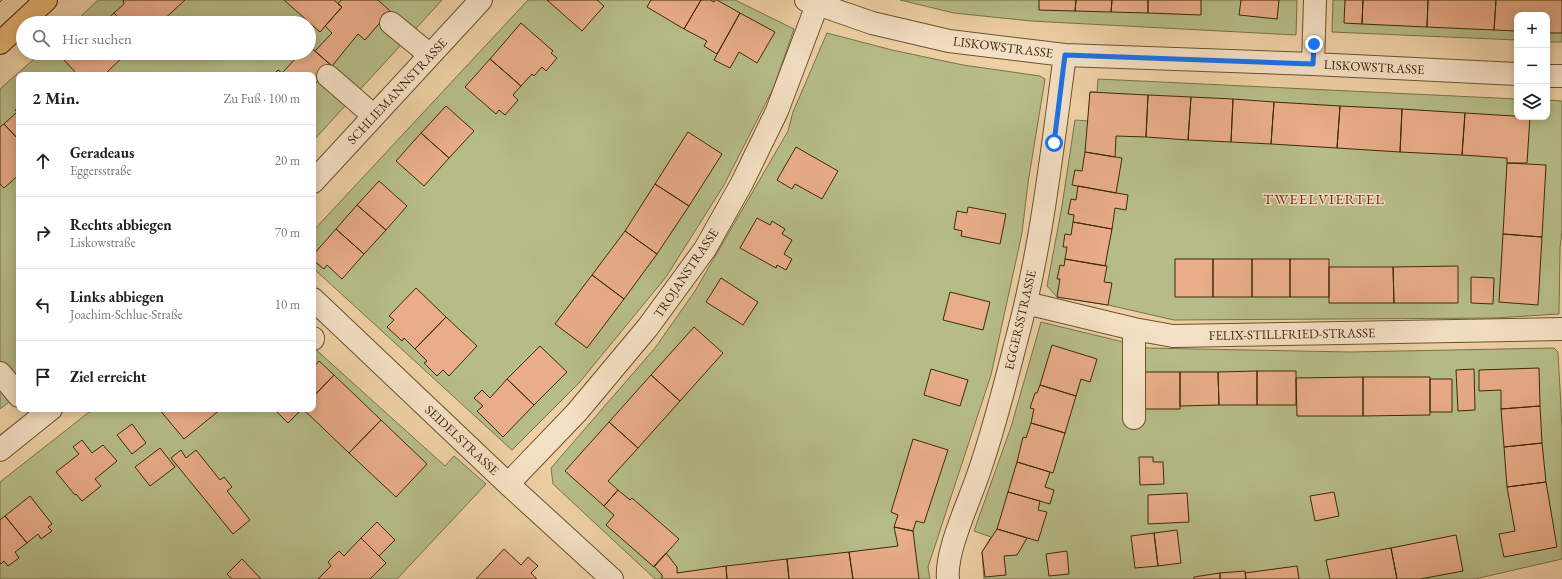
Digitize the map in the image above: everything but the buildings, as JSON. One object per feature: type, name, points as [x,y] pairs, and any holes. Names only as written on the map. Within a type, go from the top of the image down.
[{"type":"main road","points":[[29,16],[46,0]]},
{"type":"main road","points":[[0,43],[16,28]]},
{"type":"street","name":"SCHLIEMANNSTRASSE","points":[[316,179],[481,0]]},
{"type":"street","points":[[1313,64],[1315,0]]},
{"type":"street","name":"LISKOWSTRASSE","points":[[812,2],[872,23],[949,41],[1065,55],[1313,64],[1514,74]]},
{"type":"street","name":"TROJANSTRASSE","points":[[508,484],[577,412],[618,364],[648,327],[705,249],[742,184],[776,110],[812,2]]},
{"type":"street","points":[[391,23],[430,55]]},
{"type":"street","name":"EGGERSSTRASSE","points":[[948,579],[947,572],[952,548],[979,474],[1026,303],[1054,143],[1065,55]]},
{"type":"street","points":[[328,76],[374,116]]},
{"type":"street","points":[[1550,76],[1562,76]]},
{"type":"street","name":"SEIDELSTRASSE","points":[[316,302],[508,484],[612,579]]},
{"type":"street","name":"FELIX-STILLFRIED-STRASSE","points":[[1026,303],[1134,329],[1173,336],[1562,329]]},
{"type":"street","points":[[1134,329],[1134,418]]},
{"type":"street","points":[[0,373],[16,392]]},
{"type":"street","points":[[0,450],[40,412]]},
{"type":"green space","points":[[98,0],[442,0],[316,138],[316,72],[19,72],[33,60],[316,60],[316,16],[81,16]]},
{"type":"green space","points":[[528,0],[735,0],[794,29],[773,89],[724,185],[666,277],[579,383],[512,450],[316,271],[316,228]]},
{"type":"green space","points":[[900,0],[1297,0],[1296,35],[1031,21],[954,13]]},
{"type":"green space","points":[[1333,0],[1562,0],[1562,42],[1550,42],[1550,12],[1514,12],[1514,40],[1332,32]]},
{"type":"green space","points":[[827,33],[892,50],[963,65],[1040,76],[1045,79],[1028,183],[1022,233],[991,375],[928,567],[930,579],[655,579],[553,484],[551,468],[655,348],[695,291],[788,131],[793,112]]},
{"type":"green space","points":[[16,75],[16,396],[0,409],[0,89]]},
{"type":"green space","points":[[1098,79],[1514,99],[1514,120],[1550,120],[1550,100],[1562,101],[1562,230],[1560,248],[1559,314],[1494,318],[1174,320],[1108,305],[1057,297],[1047,286],[1062,206],[1075,120],[1088,121],[1090,92],[1097,92]]},
{"type":"green space","points":[[1041,322],[1148,348],[1350,352],[1554,348],[1558,352],[1562,427],[1562,559],[1475,579],[984,579],[982,552],[991,537],[974,531],[1011,427]]},
{"type":"green space","points":[[316,350],[445,466],[454,456],[486,484],[397,579],[0,579],[0,482],[89,412],[316,412]]},
{"type":"district","name":"TWEELVIERTEL","points":[[1324,198]]},
{"type":"route","points":[[1054,143],[1065,55],[1313,64],[1314,44]]}]
